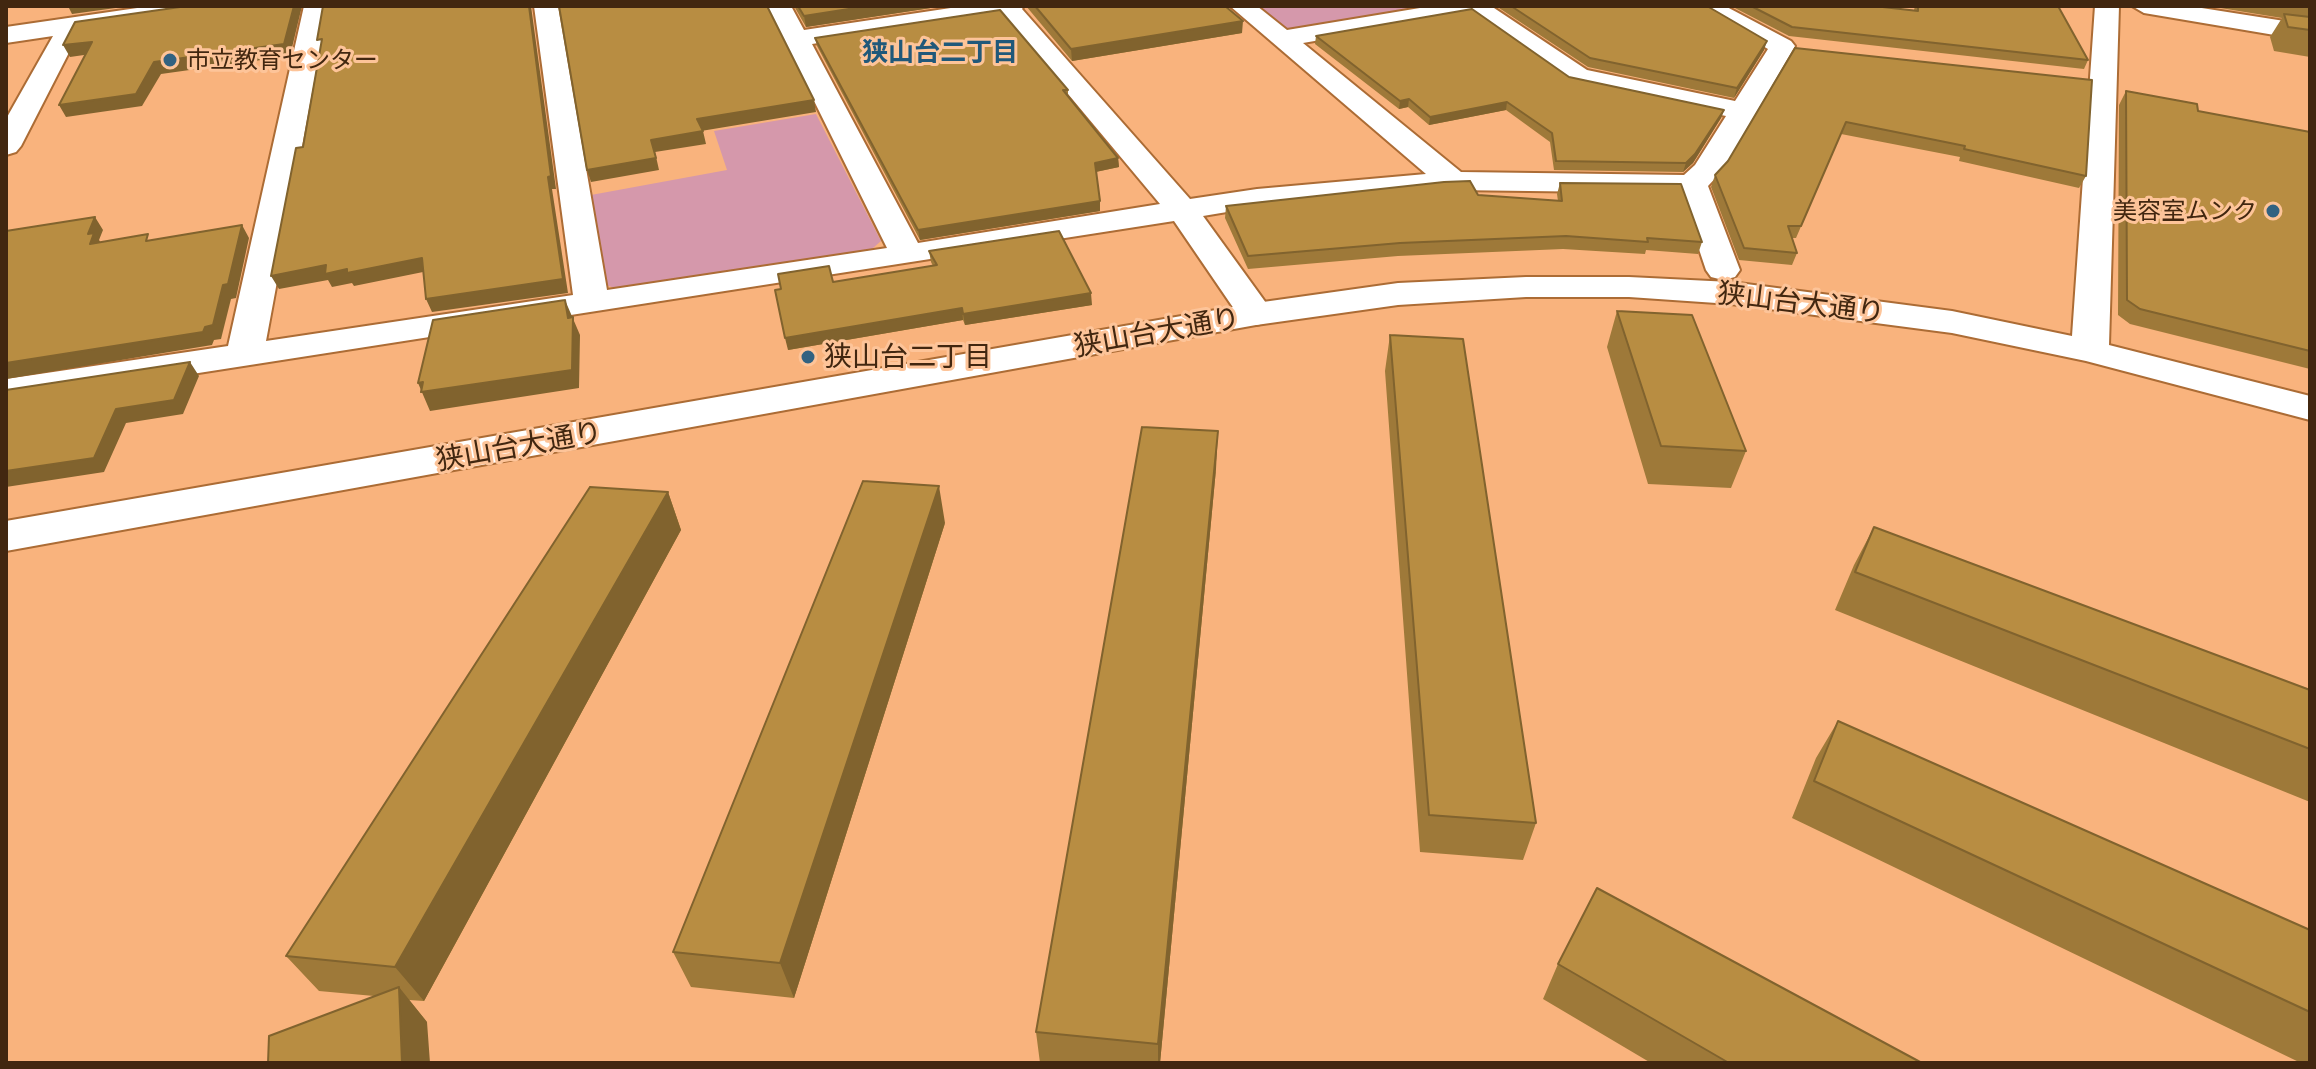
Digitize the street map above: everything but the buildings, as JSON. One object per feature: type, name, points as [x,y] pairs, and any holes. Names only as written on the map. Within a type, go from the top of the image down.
[{"type":"street","points":[[6,35],[200,6]]},
{"type":"street","points":[[245,352],[316,6]]},
{"type":"street","points":[[546,6],[592,303]]},
{"type":"street","points":[[779,6],[907,255]]},
{"type":"street","points":[[796,39],[1009,6],[1181,209],[1256,314]]},
{"type":"street","points":[[1242,6],[1453,181]]},
{"type":"street","points":[[1282,39],[1475,6],[1578,76],[1743,111]]},
{"type":"street","points":[[6,391],[245,352],[907,255],[1257,198],[1453,181],[1692,184],[1707,171],[1743,111],[1794,47],[1707,6]]},
{"type":"street","points":[[2090,351],[2092,80],[2107,6]]},
{"type":"street","points":[[2144,6],[2310,33]]},
{"type":"street","points":[[6,146],[71,25]]},
{"type":"street","points":[[1692,184],[1723,270]]},
{"type":"street","name":"狭山台大通り","points":[[6,536],[1256,314],[1398,294],[1526,287],[1629,287],[1817,302],[1952,322],[2090,351],[2310,408]]},
{"type":"shaded area","points":[[1258,6],[1444,6],[1300,31],[1286,29]]},
{"type":"shaded area","points":[[816,114],[881,241],[872,249],[620,290],[606,285],[591,195],[727,170],[714,131]]},
{"type":"place","name":"市立教育センター","points":[[170,60]]},
{"type":"place","name":"美容室ムンク","points":[[2273,211]]},
{"type":"place","name":"狭山台二丁目","points":[[808,357]]},
{"type":"district","name":"狭山台二丁目","points":[[940,52]]}]
